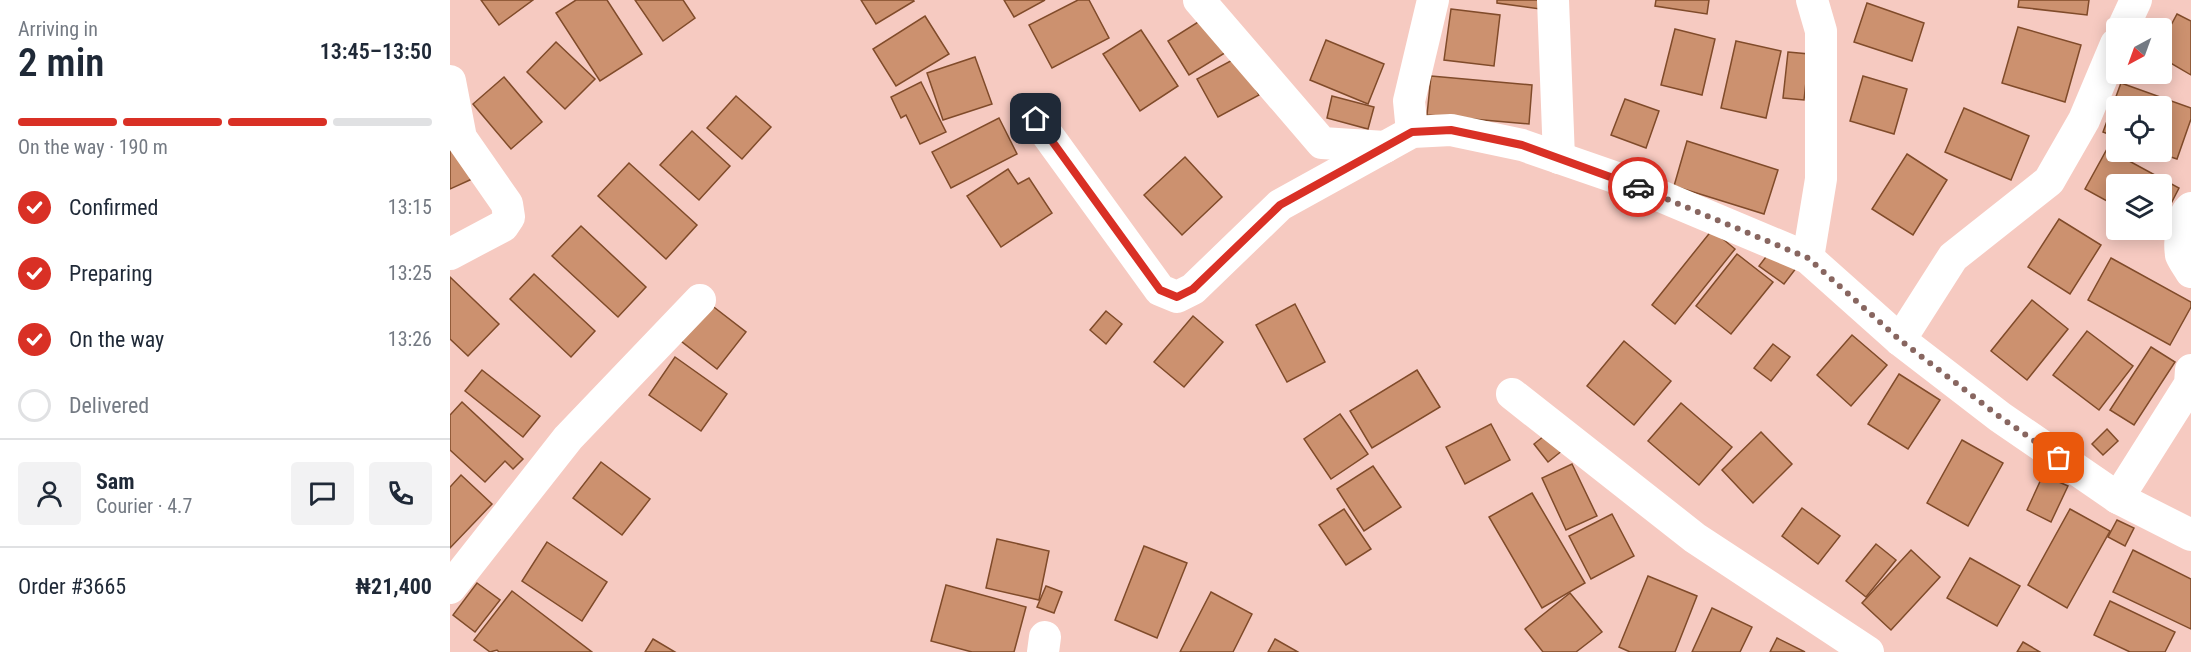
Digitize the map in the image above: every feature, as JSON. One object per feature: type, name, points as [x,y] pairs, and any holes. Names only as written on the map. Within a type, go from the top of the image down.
[{"type":"street","points":[[1199,0],[1322,143],[1385,147]]},
{"type":"street","points":[[1412,132],[1408,101],[1433,0]]},
{"type":"street","points":[[1553,0],[1558,158]]},
{"type":"street","points":[[1808,258],[1821,178],[1821,31],[1812,0]]},
{"type":"street","points":[[2128,18],[2136,0]]},
{"type":"street","points":[[1900,340],[1953,257],[2049,181],[2084,120],[2106,68]]},
{"type":"street","points":[[450,81],[461,138],[507,204],[509,218],[503,226],[450,254]]},
{"type":"street","points":[[1036,119],[1160,290],[1177,297],[1193,289],[1280,205],[1412,132],[1451,130],[1522,145],[1620,179],[1808,258],[1900,340],[2000,417],[2118,498],[2191,535]]},
{"type":"street","points":[[1308,189],[1322,143]]},
{"type":"street","points":[[2191,208],[2187,211],[2182,223],[2181,256],[2191,272]]},
{"type":"street","points":[[450,588],[568,438],[700,300]]},
{"type":"street","points":[[2118,498],[2190,384],[2191,370]]},
{"type":"street","points":[[1512,394],[1695,538],[1868,652]]},
{"type":"building","points":[[481,0],[533,0],[499,25]]},
{"type":"building","points":[[576,0],[607,0],[642,54],[600,81],[556,13]]},
{"type":"building","points":[[635,0],[683,0],[695,18],[663,41]]},
{"type":"building","points":[[861,0],[913,0],[914,1],[876,24]]},
{"type":"building","points":[[1004,0],[1045,0],[1014,17]]},
{"type":"building","points":[[1078,0],[1089,0],[1109,38],[1052,68],[1029,25]]},
{"type":"building","points":[[1497,0],[1541,0],[1540,9],[1497,3]]},
{"type":"building","points":[[1656,0],[1709,0],[1707,14],[1655,6]]},
{"type":"building","points":[[2019,0],[2089,0],[2087,15],[2018,7]]},
{"type":"building","points":[[1867,3],[1924,23],[1912,61],[1854,42]]},
{"type":"building","points":[[1451,9],[1500,15],[1494,66],[1444,60]]},
{"type":"building","points":[[2177,14],[2191,21],[2191,75],[2172,64],[2172,23]]},
{"type":"building","points":[[925,16],[949,54],[896,86],[873,49]]},
{"type":"building","points":[[1206,17],[1228,51],[1189,75],[1168,41]]},
{"type":"building","points":[[2018,27],[2081,45],[2065,102],[2002,83]]},
{"type":"building","points":[[1675,29],[1715,39],[1702,95],[1661,85]]},
{"type":"building","points":[[1141,30],[1178,86],[1140,111],[1103,54]]},
{"type":"building","points":[[1326,40],[1384,64],[1368,104],[1310,80]]},
{"type":"building","points":[[1736,41],[1781,51],[1766,118],[1721,108]]},
{"type":"building","points":[[556,42],[595,79],[565,109],[527,72]]},
{"type":"building","points":[[1788,52],[1809,54],[1804,100],[1783,98]]},
{"type":"building","points":[[975,57],[992,104],[943,120],[927,73]]},
{"type":"building","points":[[1238,57],[1259,95],[1218,117],[1197,79]]},
{"type":"building","points":[[1431,76],[1532,85],[1529,124],[1427,115]]},
{"type":"building","points":[[1863,76],[1907,89],[1894,134],[1850,121]]},
{"type":"building","points":[[504,77],[542,122],[511,149],[473,104]]},
{"type":"building","points":[[921,82],[946,132],[920,144],[906,115],[901,118],[891,97]]},
{"type":"building","points":[[2121,84],[2124,84],[2157,96],[2116,96]]},
{"type":"building","points":[[736,96],[771,127],[742,159],[707,128]]},
{"type":"building","points":[[1332,96],[1374,107],[1368,129],[1327,118]]},
{"type":"building","points":[[1625,99],[1659,111],[1646,148],[1611,135]]},
{"type":"building","points":[[2172,101],[2191,108],[2191,119],[2177,159],[2172,157]]},
{"type":"building","points":[[1964,108],[2029,136],[2011,180],[1945,152]]},
{"type":"building","points":[[999,118],[1017,154],[951,188],[932,152]]},
{"type":"building","points":[[450,129],[472,179],[450,189]]},
{"type":"building","points":[[692,131],[730,166],[699,200],[660,165]]},
{"type":"building","points":[[1687,141],[1778,170],[1764,214],[1674,186]]},
{"type":"building","points":[[2106,151],[2106,162],[2131,162],[2153,174],[2106,174],[2106,201],[2085,189]]},
{"type":"building","points":[[1907,154],[1947,180],[1913,235],[1872,209]]},
{"type":"building","points":[[1185,157],[1222,197],[1182,235],[1144,195]]},
{"type":"building","points":[[629,163],[697,225],[666,259],[598,196]]},
{"type":"building","points":[[1008,169],[1018,184],[1029,178],[1052,213],[1001,247],[967,196]]},
{"type":"building","points":[[2172,184],[2179,188],[2172,202]]},
{"type":"building","points":[[2059,219],[2101,245],[2070,294],[2028,267]]},
{"type":"building","points":[[581,226],[646,287],[618,317],[552,256]]},
{"type":"building","points":[[1712,230],[1735,249],[1675,324],[1652,305]]},
{"type":"building","points":[[1772,249],[1797,267],[1784,284],[1759,266]]},
{"type":"building","points":[[1737,254],[1773,282],[1731,334],[1696,306]]},
{"type":"building","points":[[2111,258],[2191,302],[2191,307],[2170,345],[2088,300]]},
{"type":"building","points":[[534,274],[595,331],[571,357],[510,299]]},
{"type":"building","points":[[450,277],[499,324],[468,356],[450,339]]},
{"type":"building","points":[[2032,300],[2068,329],[2027,380],[1991,351]]},
{"type":"building","points":[[706,301],[746,332],[717,369],[677,338]]},
{"type":"building","points":[[1295,304],[1325,362],[1287,382],[1256,325]]},
{"type":"building","points":[[1106,311],[1122,324],[1106,344],[1090,330]]},
{"type":"building","points":[[1193,316],[1223,342],[1184,387],[1154,362]]},
{"type":"building","points":[[2087,331],[2133,366],[2099,410],[2053,375]]},
{"type":"building","points":[[1852,335],[1887,365],[1851,406],[1817,375]]},
{"type":"building","points":[[1624,341],[1671,381],[1634,425],[1587,386]]},
{"type":"building","points":[[1773,344],[1790,357],[1771,381],[1754,368]]},
{"type":"building","points":[[2151,347],[2175,362],[2134,425],[2110,410]]},
{"type":"building","points":[[675,357],[727,394],[701,431],[649,395]]},
{"type":"building","points":[[482,370],[540,416],[523,437],[465,391]]},
{"type":"building","points":[[1417,370],[1440,407],[1372,448],[1350,411]]},
{"type":"building","points":[[1899,374],[1940,400],[1908,449],[1868,424]]},
{"type":"building","points":[[462,402],[523,459],[513,469],[505,461],[485,482],[450,450],[450,415]]},
{"type":"building","points":[[1681,403],[1732,447],[1699,485],[1648,441]]},
{"type":"building","points":[[1340,414],[1368,454],[1331,479],[1304,439]]},
{"type":"building","points":[[1491,424],[1510,460],[1465,484],[1446,447]]},
{"type":"building","points":[[1554,428],[1568,446],[1548,462],[1534,444]]},
{"type":"building","points":[[2107,429],[2118,441],[2103,455],[2092,444]]},
{"type":"building","points":[[1761,432],[1792,464],[1753,503],[1722,470]]},
{"type":"building","points":[[1962,440],[2003,463],[1968,526],[1927,503]]},
{"type":"building","points":[[601,462],[650,499],[622,535],[573,498]]},
{"type":"building","points":[[1572,464],[1597,516],[1566,530],[1542,478]]},
{"type":"building","points":[[1373,466],[1401,507],[1364,531],[1337,489]]},
{"type":"building","points":[[461,475],[492,504],[450,548],[450,487]]},
{"type":"building","points":[[2043,475],[2068,486],[2051,522],[2027,510]]},
{"type":"building","points":[[1532,493],[1585,583],[1542,608],[1489,517]]},
{"type":"building","points":[[1802,508],[1840,536],[1818,564],[1782,536]]},
{"type":"building","points":[[1344,509],[1371,549],[1346,565],[1319,525]]},
{"type":"building","points":[[2070,509],[2110,531],[2067,608],[2028,585]]},
{"type":"building","points":[[1612,514],[1634,556],[1591,579],[1569,536]]},
{"type":"building","points":[[2117,520],[2134,528],[2125,546],[2108,537]]},
{"type":"building","points":[[997,539],[1049,551],[1039,600],[986,588]]},
{"type":"building","points":[[547,542],[607,582],[582,621],[522,581]]},
{"type":"building","points":[[1876,544],[1896,560],[1866,597],[1846,581]]},
{"type":"building","points":[[1144,546],[1187,563],[1157,638],[1115,620]]},
{"type":"building","points":[[1911,550],[1940,577],[1891,630],[1862,603]]},
{"type":"building","points":[[2133,550],[2191,579],[2191,629],[2113,592]]},
{"type":"building","points":[[1970,558],[2020,586],[1997,626],[1947,598]]},
{"type":"building","points":[[1648,576],[1697,596],[1675,652],[1630,652],[1619,647]]},
{"type":"building","points":[[477,583],[500,600],[475,632],[453,615]]},
{"type":"building","points":[[946,585],[1026,607],[1014,652],[972,652],[931,641]]},
{"type":"building","points":[[1046,586],[1062,592],[1054,613],[1037,607]]},
{"type":"building","points":[[512,591],[592,652],[499,652],[497,650],[490,652],[474,640]]},
{"type":"building","points":[[1211,592],[1252,614],[1233,652],[1180,652]]},
{"type":"building","points":[[1570,593],[1602,632],[1576,652],[1543,652],[1525,629]]},
{"type":"building","points":[[2110,601],[2175,632],[2165,652],[2130,652],[2094,635]]},
{"type":"building","points":[[1712,608],[1752,627],[1740,652],[1692,652]]},
{"type":"building","points":[[1777,638],[1805,652],[1770,652]]},
{"type":"building","points":[[653,639],[675,652],[645,652]]},
{"type":"building","points":[[1275,639],[1298,652],[1268,652]]},
{"type":"building","points":[[2023,642],[2040,652],[2017,652]]},
{"type":"way so far","points":[[1638,187],[1808,258],[1900,340],[2000,417],[2059,458]]},
{"type":"route","points":[[1036,119],[1160,290],[1177,297],[1193,289],[1280,205],[1412,132],[1451,130],[1522,145],[1638,187]]}]
